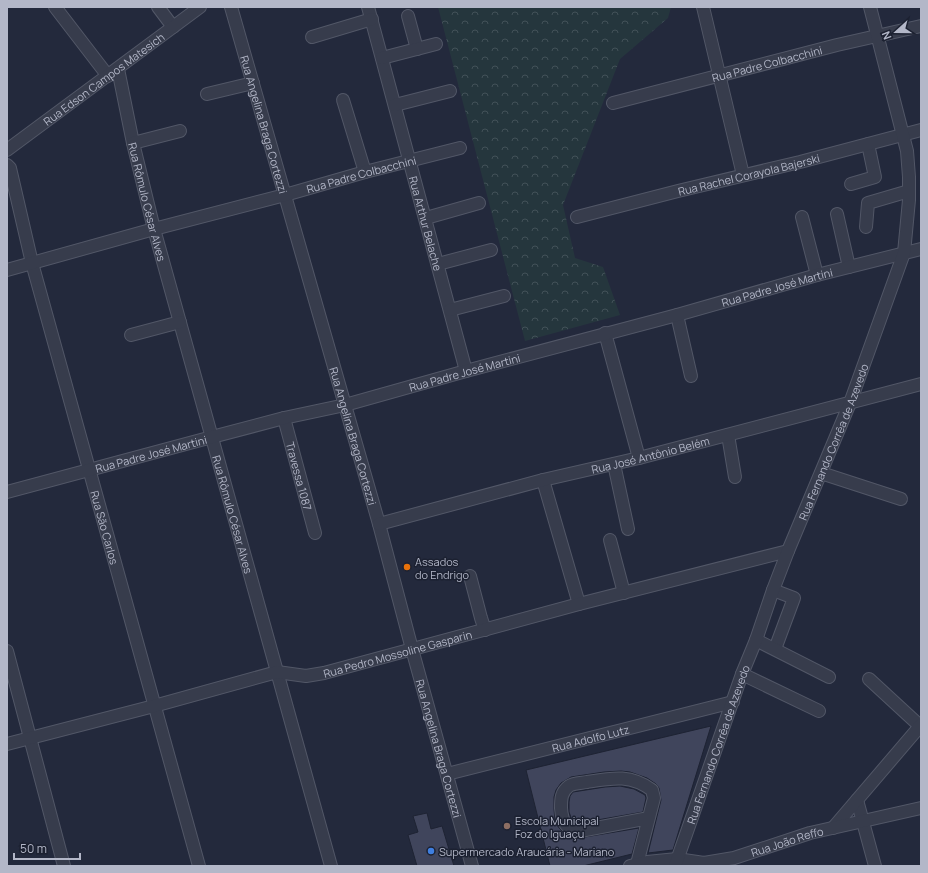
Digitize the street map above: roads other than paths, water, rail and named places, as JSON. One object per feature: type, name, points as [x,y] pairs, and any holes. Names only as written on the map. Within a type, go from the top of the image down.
[{"type":"street","points":[[56,7],[108,76]]},
{"type":"street","points":[[158,7],[173,27]]},
{"type":"street","name":"Rua Edson Campos Matesich","points":[[7,150],[200,7]]},
{"type":"street","name":"Rua Angelina Braga Cortezzi","points":[[231,7],[379,524],[412,650],[448,774],[472,866]]},
{"type":"street","points":[[703,7],[743,176]]},
{"type":"street","name":"Rua Fernando Corrêa de Azevedo","points":[[676,863],[773,590],[850,403],[904,253],[909,191],[907,157],[903,134],[870,7]]},
{"type":"street","points":[[312,37],[370,13]]},
{"type":"street","name":"Rua Arthur Belache","points":[[370,13],[466,370]]},
{"type":"street","points":[[408,16],[417,49]]},
{"type":"street","name":"Rua Padre Colbacchini","points":[[613,103],[837,45],[921,26]]},
{"type":"street","points":[[382,58],[436,44]]},
{"type":"street","name":"Rua Rômulo César Alves","points":[[118,69],[133,143],[154,229],[331,866]]},
{"type":"street","points":[[207,94],[253,83]]},
{"type":"street","points":[[395,106],[450,91]]},
{"type":"street","points":[[344,100],[365,172]]},
{"type":"street","name":"Rua Rachel Corayola Bajerski","points":[[577,216],[678,190],[743,176],[921,130]]},
{"type":"street","points":[[133,143],[180,131]]},
{"type":"street","points":[[852,184],[875,177],[868,144]]},
{"type":"street","name":"Rua Padre Colbacchini","points":[[7,270],[365,172],[460,148]]},
{"type":"street","name":"Rua São Carlos","points":[[7,165],[10,168],[32,263],[199,866]]},
{"type":"street","points":[[866,227],[868,203],[909,191]]},
{"type":"street","points":[[426,218],[479,203]]},
{"type":"street","points":[[837,214],[849,267]]},
{"type":"street","points":[[802,217],[817,275]]},
{"type":"street","name":"Rua Padre José Martini","points":[[7,492],[284,418],[345,405],[466,370],[817,275],[921,249]]},
{"type":"street","points":[[438,264],[491,250]]},
{"type":"street","points":[[450,310],[504,296]]},
{"type":"street","points":[[677,314],[691,376]]},
{"type":"street","points":[[131,335],[180,322]]},
{"type":"street","points":[[605,333],[639,458]]},
{"type":"street","name":"Rua José Antônio Belém","points":[[379,524],[543,480],[639,458],[921,384]]},
{"type":"street","name":"Travessa 1087","points":[[284,418],[315,533]]},
{"type":"street","points":[[728,435],[735,477]]},
{"type":"street","points":[[614,464],[628,529]]},
{"type":"street","points":[[821,473],[901,499]]},
{"type":"street","points":[[543,480],[579,604]]},
{"type":"street","points":[[610,540],[624,593]]},
{"type":"street","name":"Rua Pedro Mossoline Gasparin","points":[[7,744],[277,672],[306,676],[318,674],[579,604],[788,551]]},
{"type":"street","points":[[470,576],[481,618],[486,630]]},
{"type":"street","points":[[773,590],[794,598],[775,649]]},
{"type":"street","points":[[756,640],[829,677]]},
{"type":"street","points":[[7,651],[64,866]]},
{"type":"street","points":[[742,674],[818,711]]},
{"type":"street","points":[[833,828],[921,726],[869,679]]},
{"type":"street","name":"Rua Adolfo Lutz","points":[[448,774],[733,702]]},
{"type":"street","points":[[634,865],[649,818],[654,798],[652,790],[644,784],[631,779],[613,778],[570,785],[561,797],[562,818],[566,825],[573,830],[580,831],[649,818]]},
{"type":"street","points":[[857,800],[875,866]]},
{"type":"street","name":"Rua João Reffo","points":[[634,865],[647,862],[736,862],[810,833],[921,808]]},
{"type":"place","name":"Assados do Endrigo","points":[[407,567]]},
{"type":"place","name":"Escola Municipal Foz do Iguaçu","points":[[507,826]]},
{"type":"place","name":"Supermercado Araucária - Mariano","points":[[431,851]]}]
